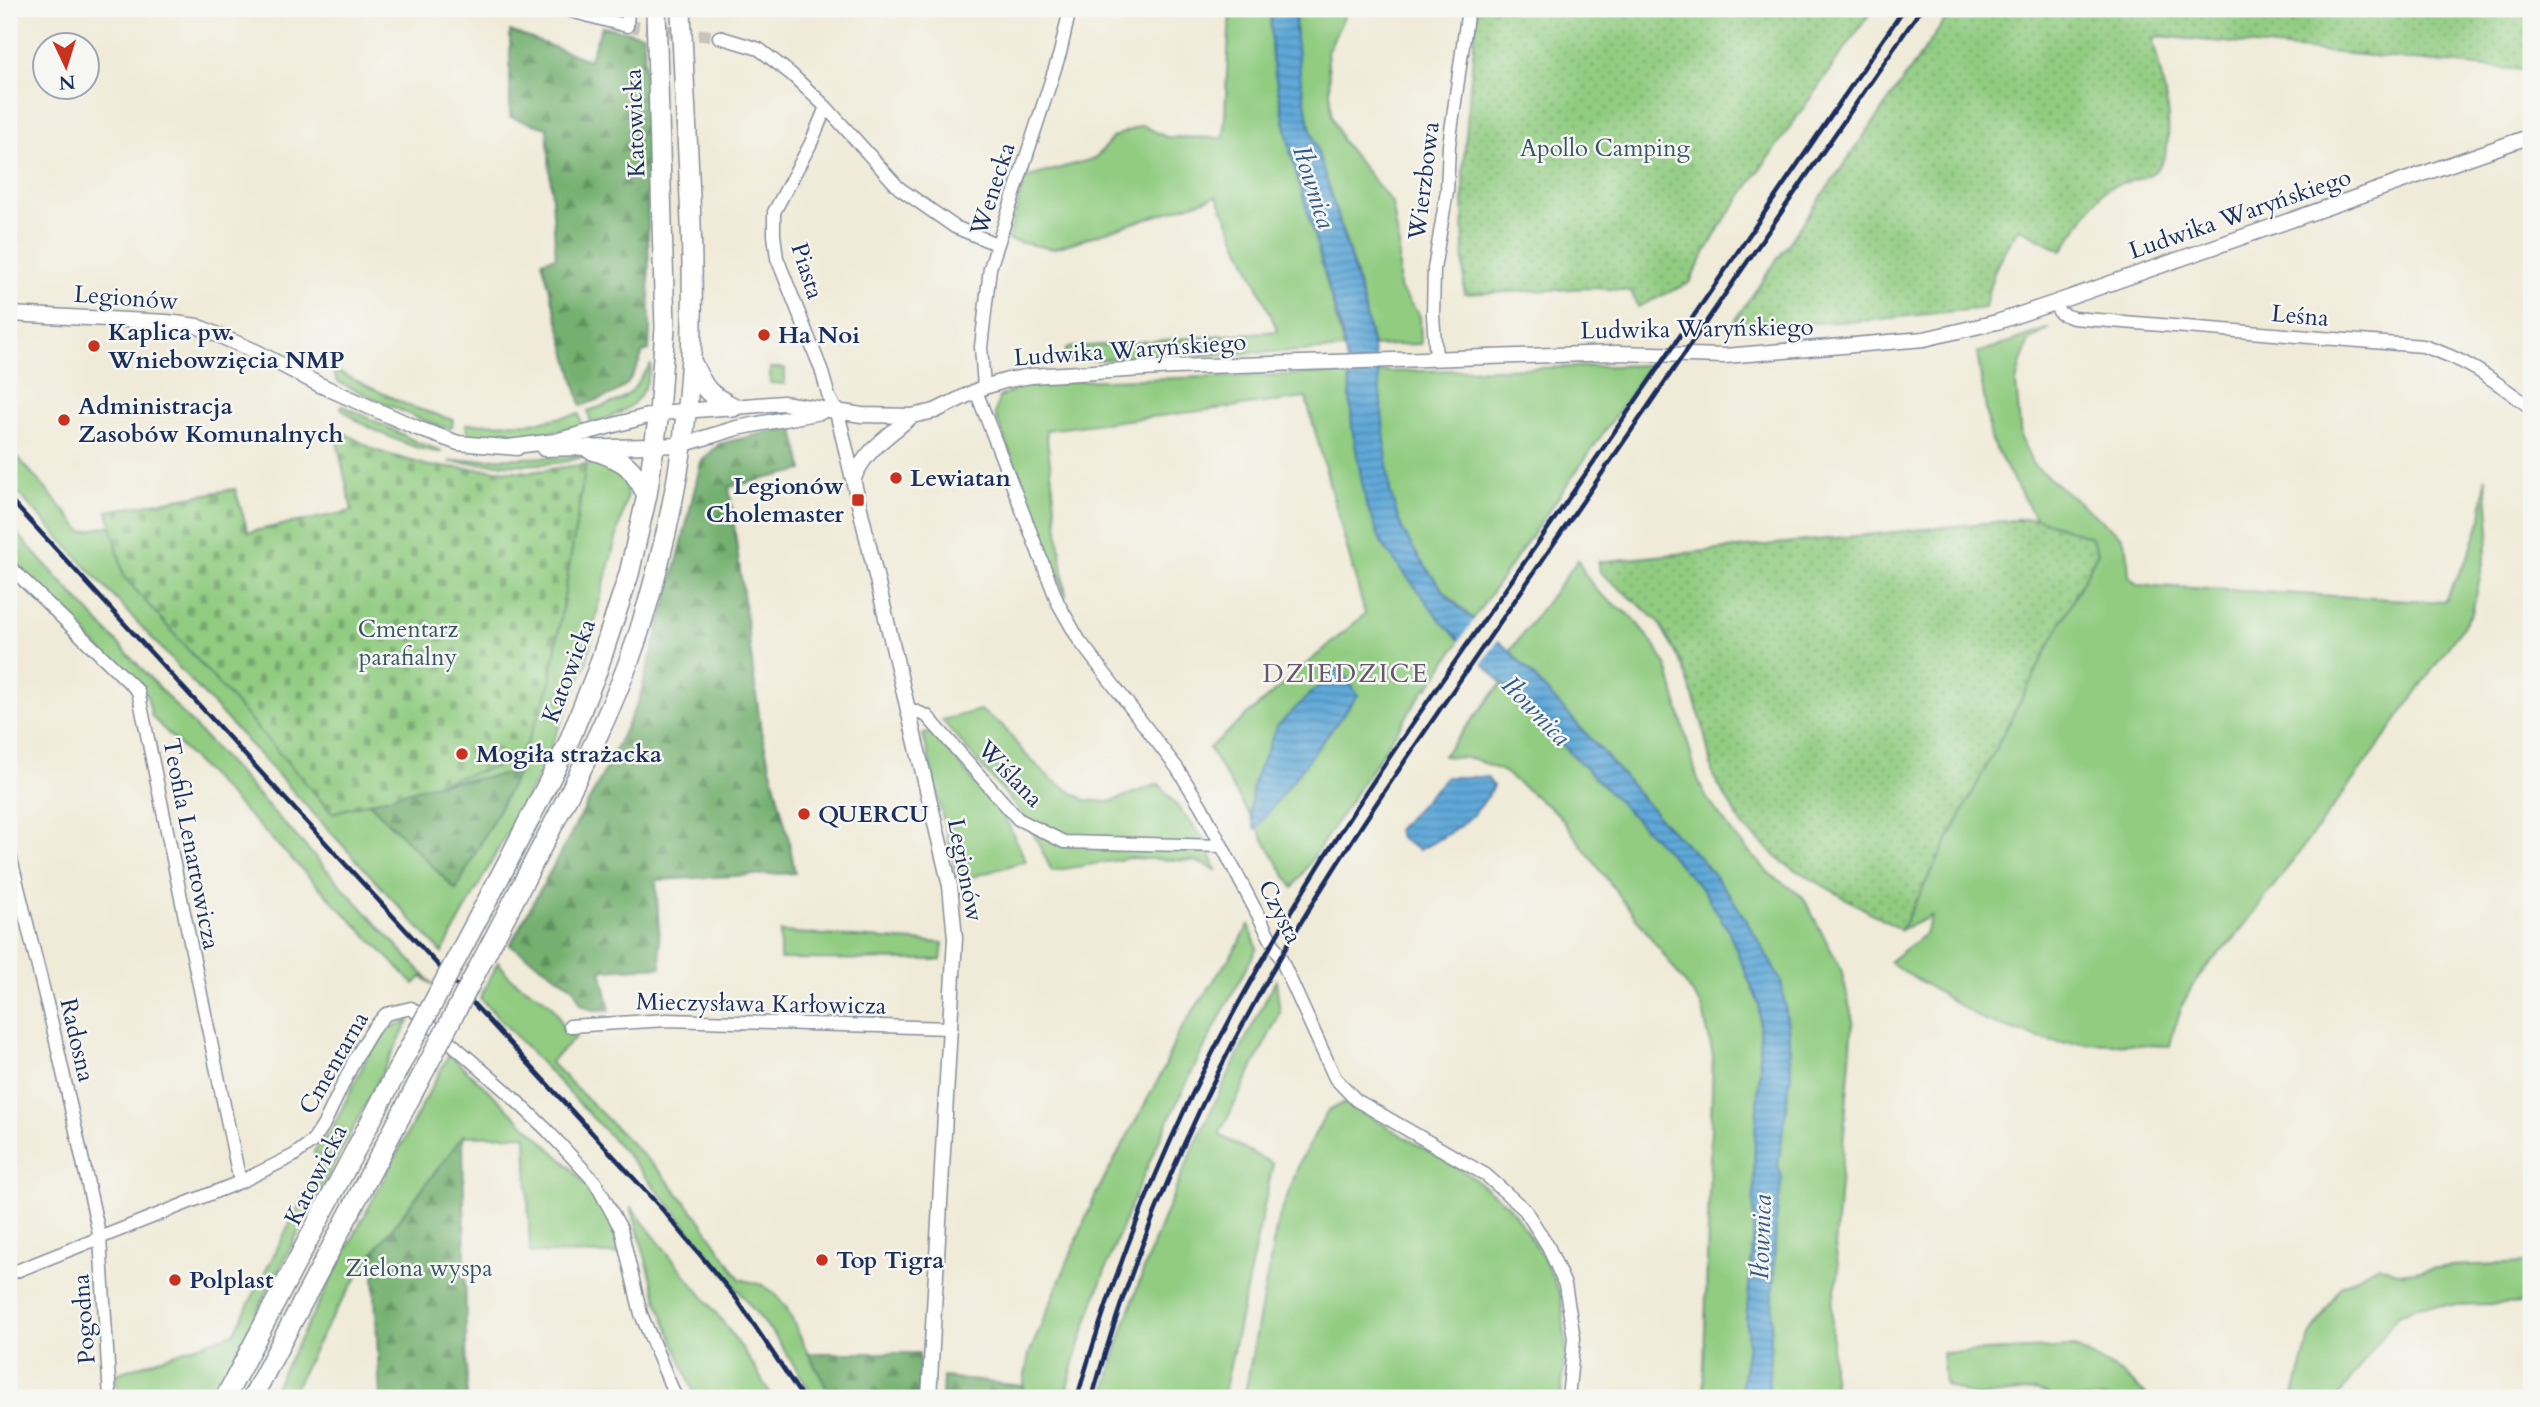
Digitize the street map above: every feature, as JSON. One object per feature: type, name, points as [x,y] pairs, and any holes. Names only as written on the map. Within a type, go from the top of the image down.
[{"type":"main road","name":"Katowicka","points":[[225,1398],[567,746],[593,682],[629,574],[655,446],[665,328],[656,9]]},
{"type":"main road","name":"Katowicka","points":[[252,1398],[592,750],[622,679],[654,581],[681,445],[691,360],[681,9]]},
{"type":"main road","points":[[691,360],[702,386],[710,395],[733,407]]},
{"type":"main road","points":[[590,449],[621,459],[636,475],[647,495]]},
{"type":"street","points":[[563,9],[627,26],[628,9]]},
{"type":"street","name":"Wenecka","points":[[980,389],[986,291],[996,244],[1060,53],[1070,9]]},
{"type":"street","name":"Wierzbowa","points":[[1436,358],[1434,269],[1447,191],[1449,145],[1468,9]]},
{"type":"street","points":[[719,37],[759,49],[826,107],[899,188],[955,227],[996,244]]},
{"type":"street","name":"Piasta","points":[[826,107],[811,143],[774,212],[774,235],[777,258],[821,369],[833,411]]},
{"type":"street","name":"Ludwika Waryńskiego","points":[[833,411],[886,417],[912,416],[935,411],[980,389],[1031,376],[1174,367],[1436,358],[1633,353],[1725,356],[1924,339],[1997,322],[2054,303],[2531,136]]},
{"type":"street","name":"Leśna","points":[[2054,303],[2060,313],[2073,318],[2423,346],[2453,356],[2478,369],[2531,408]]},
{"type":"street","name":"Legionów","points":[[9,314],[197,326],[257,352],[320,385],[458,443],[590,449],[681,445],[737,428],[833,411]]},
{"type":"street","name":"Czysta","points":[[980,389],[1040,560],[1073,631],[1177,768],[1201,806],[1280,957],[1335,1078],[1356,1100],[1486,1175],[1525,1209],[1542,1237],[1565,1284],[1574,1338],[1568,1398]]},
{"type":"street","name":"Legionów","points":[[508,447],[576,436],[659,414],[685,411],[783,403],[798,403],[833,411]]},
{"type":"street","name":"Legionów","points":[[833,411],[854,478],[950,886],[955,938],[929,1398]]},
{"type":"street","points":[[854,478],[860,463],[869,452],[912,416]]},
{"type":"street","name":"Teofila Lenartowicza","points":[[9,566],[138,691],[240,1182]]},
{"type":"street","name":"Wiślana","points":[[907,709],[927,716],[1018,820],[1063,842],[1222,846]]},
{"type":"street","name":"Radosna","points":[[9,852],[53,1028],[100,1238]]},
{"type":"street","name":"Cmentarna","points":[[9,1274],[240,1182],[293,1156],[313,1141],[373,1029],[386,1014],[411,1008],[497,1083],[596,1181],[621,1229],[641,1314],[676,1398]]},
{"type":"street","name":"Mieczysława Karłowicza","points":[[570,1026],[667,1020],[951,1028]]},
{"type":"street","name":"Pogodna","points":[[100,1238],[110,1398]]},
{"type":"green space","points":[[1230,9],[1270,9],[1272,59],[1291,154],[1309,212],[1344,349],[1067,361],[1066,348],[1278,331],[1217,196],[1053,249],[1008,240],[1025,178],[1096,158],[1113,137],[1142,125],[1166,137],[1224,138]]},
{"type":"green space","points":[[1296,9],[1339,9],[1344,17],[1327,52],[1332,116],[1342,141],[1392,203],[1399,244],[1399,288],[1420,316],[1421,344],[1373,346],[1354,269],[1305,104],[1299,73]]},
{"type":"green space","name":"Apollo Camping","points":[[1477,9],[1873,9],[1719,228],[1689,283],[1638,307],[1631,291],[1595,288],[1464,294],[1463,169]]},
{"type":"green space","points":[[1953,9],[2531,9],[2531,71],[2159,36],[2153,40],[2167,108],[2167,144],[2164,159],[2156,170],[2143,178],[2114,185],[2102,193],[2062,251],[2019,228],[1997,266],[1985,308],[1861,321],[1741,326],[1734,321]]},
{"type":"green space","points":[[602,26],[644,35],[649,350],[643,352],[633,375],[621,389],[581,406],[542,261],[556,257],[547,128],[510,117],[510,31],[589,60]]},
{"type":"green space","points":[[2050,328],[2029,341],[2021,362],[2016,383],[2021,438],[2033,465],[2122,537],[2127,548],[2129,576],[2138,585],[2444,602],[2470,552],[2481,518],[2486,477],[2490,532],[2472,613],[2378,747],[2234,939],[2201,974],[2185,999],[2170,1046],[2052,1042],[1985,1021],[1889,962],[1925,934],[1932,916],[1901,930],[2098,552],[2091,537],[2035,518],[1991,441],[1977,353]]},
{"type":"green space","points":[[651,364],[644,389],[632,404],[591,424],[588,411],[618,401],[631,392]]},
{"type":"green space","points":[[1651,365],[1473,619],[1445,592],[1421,561],[1395,510],[1385,461],[1378,372]]},
{"type":"green space","points":[[770,368],[785,368],[785,384],[770,383]]},
{"type":"green space","points":[[332,369],[409,406],[453,420],[452,427],[449,429],[415,417],[338,382]]},
{"type":"green space","points":[[1349,373],[1352,428],[1442,622],[1460,641],[1428,688],[1426,687],[1293,888],[1209,748],[1365,614],[1306,398],[1046,430],[1066,597],[995,414],[999,397],[1021,387],[1074,381]]},
{"type":"green space","points":[[342,405],[441,452],[417,448],[388,436],[349,415],[341,408]]},
{"type":"green space","points":[[579,414],[582,426],[514,438],[471,436],[467,432],[466,424],[532,423]]},
{"type":"green space","points":[[793,426],[803,470],[729,487],[761,731],[795,873],[656,880],[661,967],[601,970],[610,1010],[592,1010],[581,1004],[573,987],[510,945],[596,788],[639,700],[680,551],[701,462],[719,444]]},
{"type":"green space","name":"Cmentarz parafialny","points":[[334,427],[377,451],[429,466],[531,472],[586,464],[549,688],[520,760],[332,813],[124,577],[108,511],[235,489],[248,532],[352,511]]},
{"type":"green space","points":[[9,447],[83,532],[112,525],[124,577],[549,688],[586,464],[608,466],[622,475],[626,482],[627,497],[598,607],[587,662],[538,776],[442,953],[9,483]]},
{"type":"green space","points":[[585,455],[559,463],[540,464],[449,462],[483,459]]},
{"type":"green space","points":[[2035,518],[2091,537],[2098,552],[1901,930],[1782,862],[1743,826],[1713,776],[1703,726],[1683,666],[1658,621],[1600,572],[1598,562]]},
{"type":"green space","points":[[9,525],[433,985],[422,977],[414,984],[152,717],[147,695],[9,560]]},
{"type":"green space","points":[[1578,560],[1598,592],[1633,618],[1655,646],[1667,667],[1697,777],[1706,797],[1738,840],[1770,874],[1803,897],[1841,969],[1853,1021],[1835,1246],[1839,1271],[1832,1305],[1832,1370],[1836,1398],[1768,1398],[1776,1222],[1782,1177],[1778,1166],[1791,1072],[1781,981],[1734,901],[1701,859],[1662,821],[1510,651]]},
{"type":"green space","points":[[1502,683],[1704,891],[1728,930],[1759,1004],[1760,1068],[1755,1135],[1753,1244],[1746,1321],[1748,1344],[1740,1398],[1703,1398],[1713,1056],[1702,1006],[1558,814],[1504,772],[1475,759],[1443,756]]},
{"type":"green space","points":[[980,710],[1002,725],[1024,753],[1052,780],[1085,800],[1109,802],[1159,784],[1206,842],[1216,870],[1195,861],[1130,858],[1052,871],[1025,817],[942,720]]},
{"type":"green space","points":[[930,733],[939,739],[1007,822],[1026,861],[958,881],[923,734]]},
{"type":"green space","points":[[518,773],[456,890],[360,794]]},
{"type":"green space","points":[[1249,925],[1257,948],[1147,1167],[1101,1281],[1064,1398],[1021,1398],[1029,1354],[1096,1194],[1164,1069],[1177,1035]]},
{"type":"green space","points":[[780,932],[943,943],[941,960],[780,959]]},
{"type":"green space","points":[[498,962],[509,976],[549,1003],[560,1019],[564,1032],[576,1037],[550,1062],[662,1174],[698,1217],[740,1279],[763,1285],[777,1296],[786,1307],[808,1353],[883,1396],[906,1395],[904,1398],[815,1398],[775,1336],[667,1202],[624,1151],[480,998]]},
{"type":"green space","points":[[1276,980],[1280,1013],[1219,1135],[1273,1164],[1223,1398],[1103,1398],[1156,1236],[1201,1132]]},
{"type":"green space","points":[[409,1021],[212,1398],[117,1398],[116,1374],[234,1333],[326,1153],[315,1157],[314,1151],[331,1131],[374,1043],[385,1029]]},
{"type":"green space","points":[[449,1054],[565,1162],[598,1197],[613,1226],[619,1254],[530,1253],[526,1135],[463,1136],[346,1294],[307,1362],[291,1398],[269,1398]]},
{"type":"green space","points":[[1346,1103],[1468,1174],[1509,1206],[1543,1256],[1561,1296],[1566,1344],[1561,1398],[1244,1398],[1277,1224],[1301,1159],[1329,1109]]},
{"type":"green space","name":"Zielona wyspa","points":[[463,1136],[467,1398],[380,1398],[373,1253]]},
{"type":"green space","points":[[631,1206],[724,1323],[772,1398],[696,1398],[659,1305]]},
{"type":"green space","points":[[2531,1263],[2531,1303],[2416,1306],[2398,1315],[2337,1398],[2293,1398],[2310,1336],[2340,1287],[2378,1265],[2400,1273],[2451,1266]]},
{"type":"green space","points":[[2074,1347],[2122,1373],[2146,1398],[2057,1398],[2036,1390],[1976,1397],[1945,1385],[1942,1353]]},
{"type":"green space","points":[[808,1353],[919,1353],[919,1398],[826,1387]]},
{"type":"green space","points":[[943,1377],[1024,1386],[1021,1398],[942,1398]]},
{"type":"water","name":"Iłownica","points":[[1270,9],[1296,9],[1295,29],[1309,122],[1362,298],[1378,372],[1390,491],[1401,527],[1419,558],[1449,598],[1510,651],[1662,821],[1701,859],[1734,901],[1781,981],[1791,1072],[1778,1166],[1782,1177],[1776,1222],[1768,1398],[1740,1398],[1748,1344],[1746,1321],[1753,1243],[1755,1135],[1760,1068],[1759,1004],[1728,930],[1704,891],[1442,622],[1382,544],[1366,504],[1352,428],[1349,373],[1341,331],[1291,154],[1272,59]]},
{"type":"water","points":[[1339,666],[1358,695],[1255,830],[1250,810],[1253,783],[1277,726]]},
{"type":"water","points":[[1446,777],[1487,777],[1493,786],[1471,817],[1419,850],[1401,839],[1397,830]]},
{"type":"pier","points":[[1476,617],[1500,638],[1480,666],[1458,643]]},
{"type":"tunnel","points":[[627,26],[719,37]]},
{"type":"railway","points":[[1077,1398],[1110,1293],[1149,1190],[1194,1090],[1280,930],[1395,749],[1904,9]]},
{"type":"railway","points":[[1092,1398],[1128,1283],[1172,1171],[1223,1062],[1281,956],[1406,760],[1921,9]]},
{"type":"railway","points":[[9,498],[662,1209],[736,1298],[803,1398]]},
{"type":"place","name":"Ha Noi","points":[[764,335]]},
{"type":"place","name":"Kaplica pw. Wniebowzięcia NMP","points":[[94,346]]},
{"type":"place","name":"Administracja Zasobów Komunalnych","points":[[64,420]]},
{"type":"place","name":"Lewiatan","points":[[896,478]]},
{"type":"place","name":"Legionów Cholemaster","points":[[858,500]]},
{"type":"place","name":"Mogiła strażacka","points":[[462,754]]},
{"type":"place","name":"QUERCU","points":[[804,814]]},
{"type":"place","name":"Top Tigra","points":[[822,1260]]},
{"type":"place","name":"Polplast","points":[[175,1280]]},
{"type":"district","name":"DZIEDZICE","points":[[1346,673]]}]
